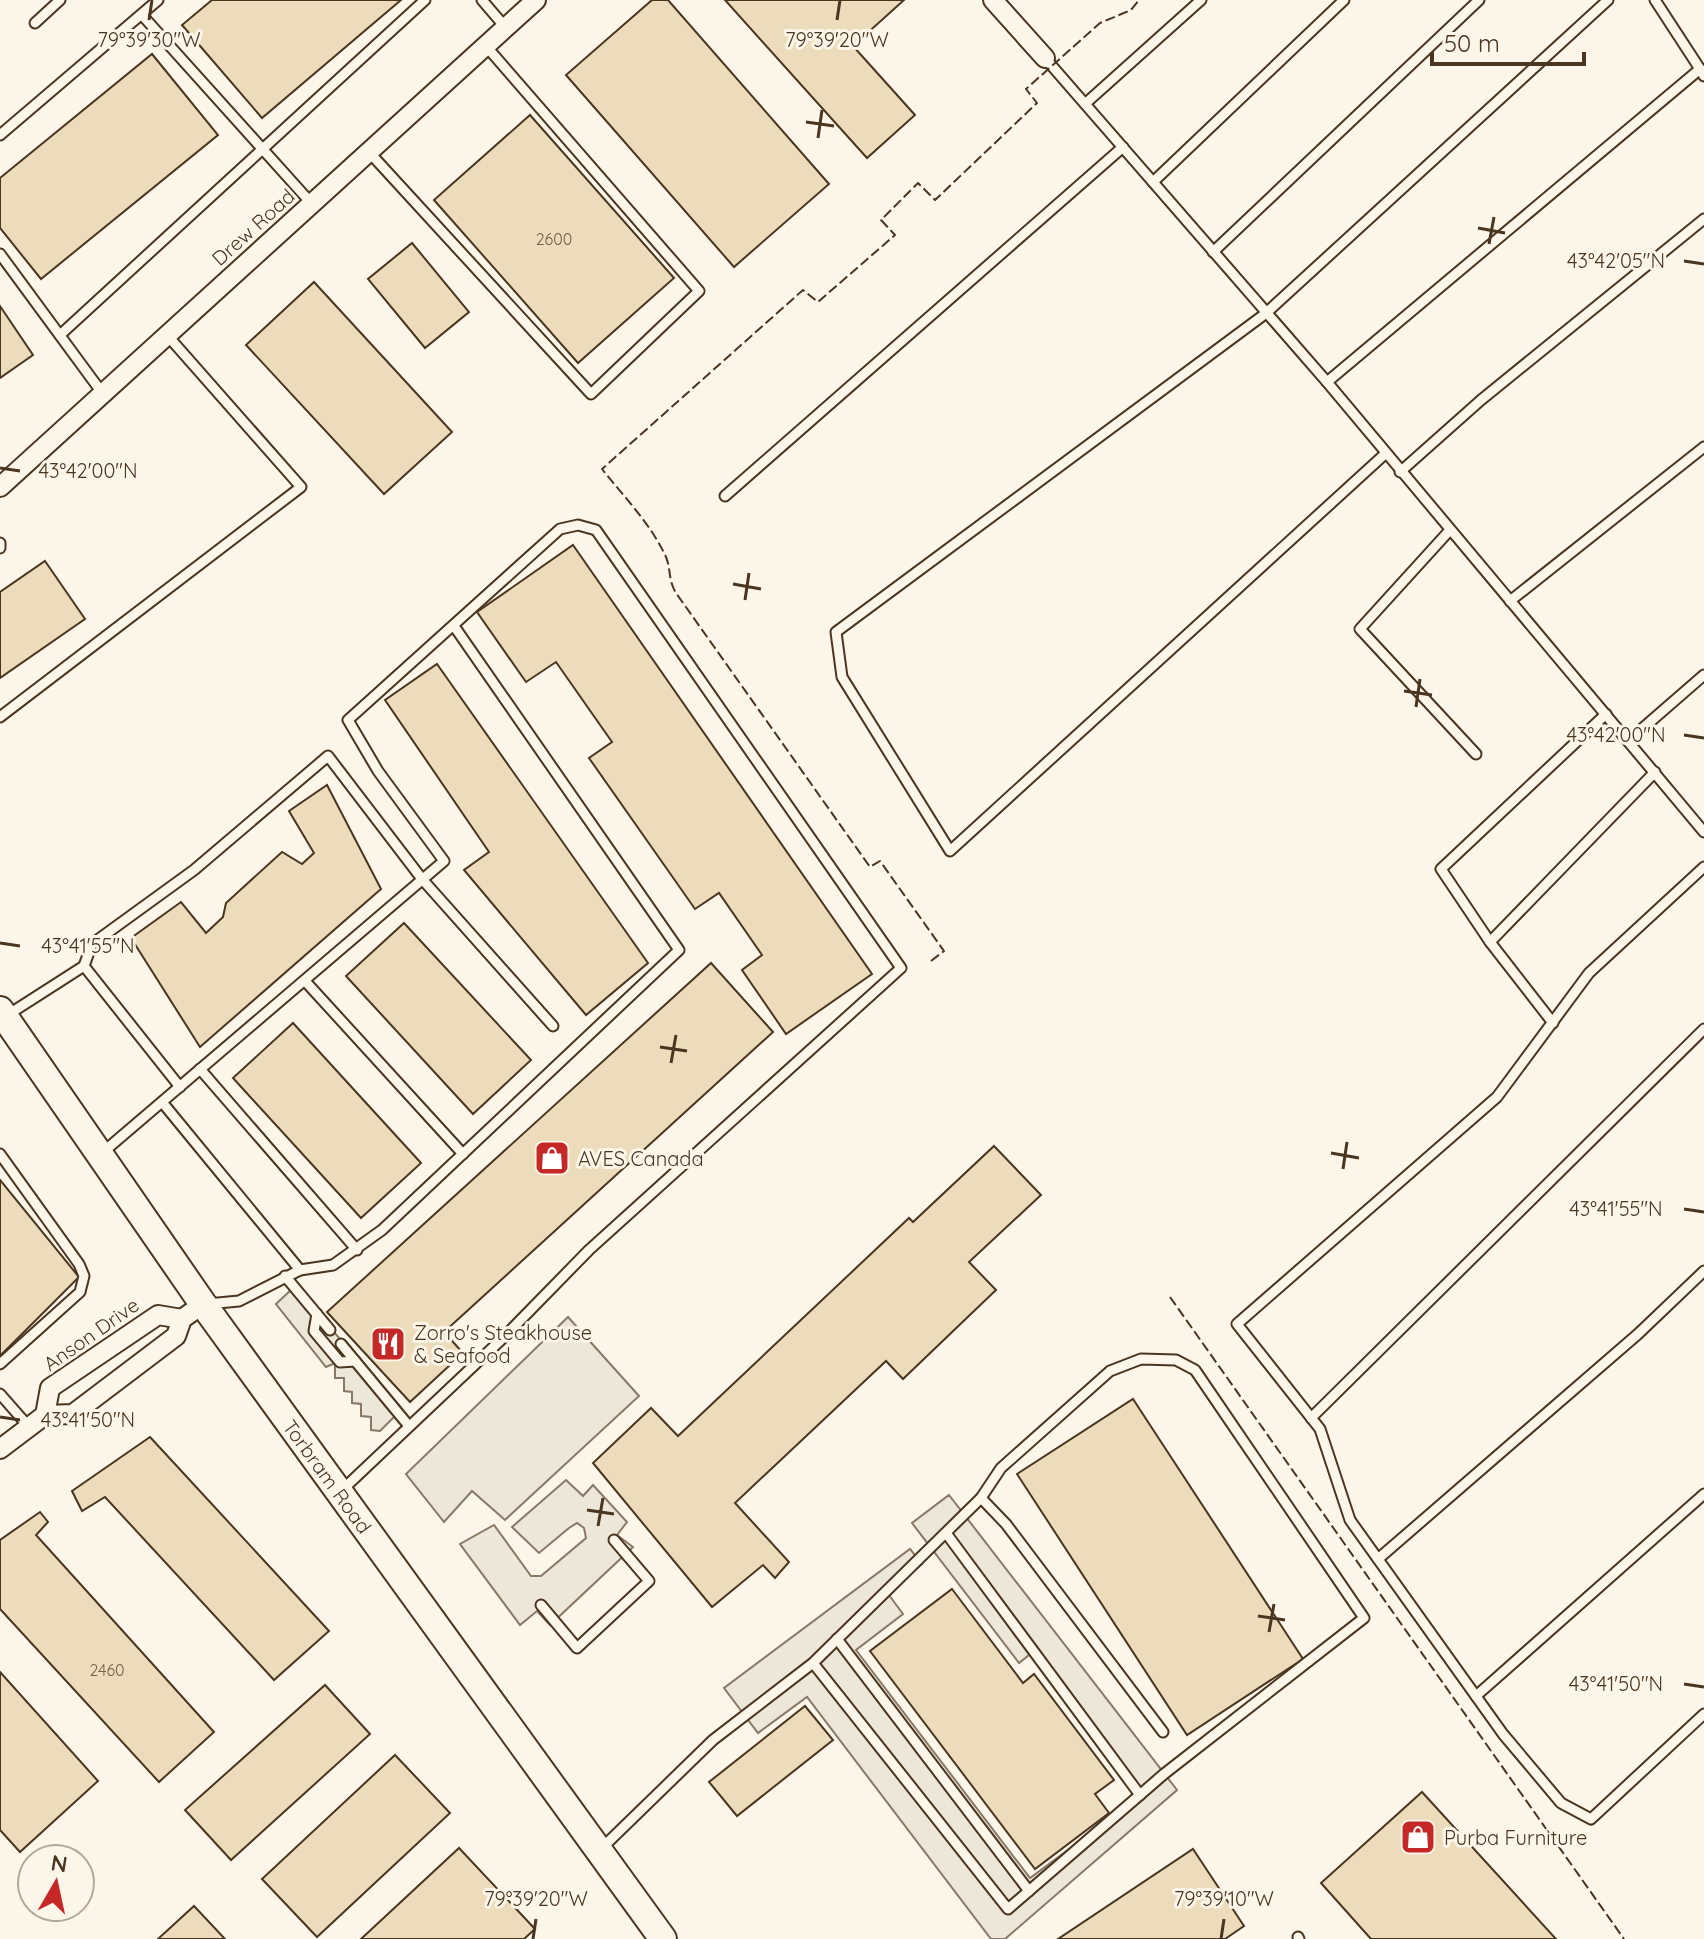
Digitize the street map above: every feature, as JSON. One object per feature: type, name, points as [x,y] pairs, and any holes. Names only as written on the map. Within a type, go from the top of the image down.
[{"type":"main road","name":"Torbram Road","points":[[2,1016],[99,1155],[192,1311],[339,1492],[663,1939]]},
{"type":"street","name":"Drew Road","points":[[0,487],[536,0]]},
{"type":"street","points":[[993,0],[1045,58]]},
{"type":"street","name":"Anson Drive","points":[[45,1415],[50,1388],[158,1315],[192,1311]]},
{"type":"street","name":"Anson Drive","points":[[0,1449],[45,1415],[73,1414],[176,1336],[192,1311]]},
{"type":"lane","points":[[35,23],[60,0]]},
{"type":"lane","points":[[0,135],[158,0]]},
{"type":"lane","points":[[60,335],[425,0]]},
{"type":"lane","points":[[482,0],[506,28]]},
{"type":"lane","points":[[1086,103],[1201,0]]},
{"type":"lane","points":[[1153,182],[1344,0]]},
{"type":"lane","points":[[1213,252],[1479,0]]},
{"type":"lane","points":[[1385,454],[950,851],[842,677],[836,632],[1265,314],[1608,0]]},
{"type":"lane","points":[[1327,382],[1702,72],[1655,0]]},
{"type":"lane","points":[[142,15],[312,204]]},
{"type":"lane","points":[[369,152],[591,394],[699,291],[486,46]]},
{"type":"lane","points":[[1045,58],[1327,382],[1704,832]]},
{"type":"lane","points":[[725,496],[1123,147]]},
{"type":"lane","points":[[1400,472],[1481,400],[1704,219]]},
{"type":"lane","points":[[0,254],[103,394]]},
{"type":"lane","points":[[0,717],[301,487],[167,335]]},
{"type":"lane","points":[[1510,601],[1704,447]]},
{"type":"lane","points":[[99,1155],[444,861],[378,771],[348,720],[560,529],[578,525],[596,530],[901,968],[589,1250],[339,1492]]},
{"type":"lane","points":[[1450,530],[1360,629],[1476,754]]},
{"type":"lane","points":[[192,1311],[239,1301],[285,1276],[300,1270],[333,1265],[357,1250],[679,950],[454,626]]},
{"type":"lane","points":[[1628,741],[1704,675]]},
{"type":"lane","points":[[1553,1023],[1490,942],[1441,869],[1606,714]]},
{"type":"lane","points":[[2,1016],[84,966],[92,944],[194,870],[328,756],[422,879],[553,1026]]},
{"type":"lane","points":[[1490,942],[1655,772]]},
{"type":"lane","points":[[1704,867],[1589,973],[1497,1097],[1237,1324],[1320,1429],[1350,1520],[1476,1696],[1561,1803],[1591,1819],[1704,1714]]},
{"type":"lane","points":[[84,966],[180,1087]]},
{"type":"lane","points":[[305,981],[463,1154]]},
{"type":"lane","points":[[1311,1418],[1704,1029]]},
{"type":"lane","points":[[200,1069],[357,1250]]},
{"type":"lane","points":[[162,1102],[300,1270]]},
{"type":"lane","points":[[0,1154],[79,1264],[84,1276],[80,1292],[0,1364]]},
{"type":"lane","points":[[1378,1559],[1638,1334],[1704,1271]]},
{"type":"lane","points":[[285,1276],[330,1330]]},
{"type":"lane","points":[[317,1314],[314,1331],[340,1362],[355,1361]]},
{"type":"lane","points":[[341,1344],[409,1426]]},
{"type":"lane","points":[[599,1851],[713,1740],[813,1663],[981,1498],[1001,1468],[1110,1371],[1141,1359],[1176,1360],[1195,1370],[1364,1618],[1140,1795],[1008,1909],[813,1663]]},
{"type":"lane","points":[[0,1394],[29,1427]]},
{"type":"lane","points":[[1476,1696],[1704,1494]]},
{"type":"lane","points":[[981,1498],[1006,1524],[1163,1732]]},
{"type":"lane","points":[[946,1533],[1140,1795]]},
{"type":"lane","points":[[541,1605],[577,1648],[649,1581],[614,1540]]},
{"type":"lane","points":[[837,1639],[1029,1891]]},
{"type":"shaded area","points":[[294,1287],[341,1340],[335,1350],[342,1357],[351,1348],[402,1409],[380,1431],[371,1430],[371,1417],[361,1416],[361,1404],[352,1403],[352,1392],[344,1391],[344,1378],[335,1378],[335,1363],[326,1367],[276,1304]]},
{"type":"shaded area","points":[[568,1317],[639,1396],[505,1520],[472,1491],[444,1522],[406,1474]]},
{"type":"shaded area","points":[[566,1480],[583,1496],[593,1485],[627,1522],[617,1535],[633,1547],[550,1625],[537,1611],[520,1625],[460,1544],[494,1525],[531,1576],[541,1576],[586,1538],[584,1528],[577,1523],[539,1553],[512,1527]]},
{"type":"shaded area","points":[[949,1495],[1177,1790],[1005,1939],[991,1939],[807,1697],[758,1733],[724,1688],[910,1549],[922,1564],[886,1591],[903,1614],[856,1650],[1030,1878],[1142,1795],[1034,1651],[1019,1663],[912,1523]]},
{"type":"building","points":[[212,0],[401,0],[262,118],[182,25]]},
{"type":"building","points":[[652,0],[668,0],[829,184],[734,267],[566,75]]},
{"type":"building","points":[[725,0],[904,0],[853,46],[915,115],[867,158]]},
{"type":"building","points":[[152,54],[218,135],[41,279],[0,228],[0,178]]},
{"type":"building","points":[[530,115],[674,278],[578,363],[434,200]]},
{"type":"building","points":[[412,243],[469,312],[425,348],[368,279]]},
{"type":"building","points":[[314,282],[452,432],[384,494],[246,345]]},
{"type":"building","points":[[0,306],[33,355],[0,378]]},
{"type":"building","points":[[573,545],[872,974],[786,1034],[742,970],[762,955],[719,893],[695,909],[589,758],[612,742],[556,662],[526,682],[477,612]]},
{"type":"building","points":[[45,561],[85,619],[0,678],[0,592]]},
{"type":"building","points":[[437,664],[648,963],[586,1015],[464,870],[489,852],[385,700]]},
{"type":"building","points":[[327,785],[381,889],[200,1047],[131,938],[181,902],[206,933],[223,917],[226,903],[282,852],[302,864],[314,853],[289,811]]},
{"type":"building","points":[[404,923],[531,1060],[473,1114],[346,976]]},
{"type":"building","points":[[711,963],[773,1032],[444,1332],[463,1353],[410,1402],[327,1312]]},
{"type":"building","points":[[293,1023],[421,1163],[361,1218],[233,1078]]},
{"type":"building","points":[[994,1146],[1041,1195],[969,1262],[996,1290],[903,1379],[886,1361],[735,1503],[789,1562],[775,1578],[763,1565],[712,1607],[593,1463],[651,1408],[678,1436],[909,1218],[913,1222]]},
{"type":"building","points":[[0,1180],[79,1277],[0,1356]]},
{"type":"building","points":[[1133,1399],[1303,1659],[1187,1735],[1017,1474]]},
{"type":"building","points":[[150,1437],[329,1631],[274,1680],[105,1497],[82,1511],[72,1491]]},
{"type":"building","points":[[40,1512],[48,1522],[36,1535],[214,1732],[159,1782],[0,1609],[0,1540]]},
{"type":"building","points":[[952,1589],[1023,1683],[1034,1674],[1114,1780],[1095,1794],[1109,1813],[1035,1869],[870,1651]]},
{"type":"building","points":[[0,1672],[98,1781],[30,1843],[16,1843],[16,1848],[0,1830]]},
{"type":"building","points":[[325,1685],[370,1734],[231,1860],[185,1810]]},
{"type":"building","points":[[805,1706],[833,1740],[737,1816],[709,1782]]},
{"type":"building","points":[[395,1755],[450,1813],[317,1937],[262,1879]]},
{"type":"building","name":"Purba Furniture","points":[[1422,1792],[1556,1939],[1371,1939],[1321,1883]]},
{"type":"building","points":[[459,1848],[535,1929],[524,1939],[361,1939]]},
{"type":"building","points":[[1193,1849],[1244,1926],[1225,1939],[1058,1939]]},
{"type":"building","points":[[194,1906],[225,1939],[158,1939]]},
{"type":"fence","points":[[931,961],[944,951],[880,861],[870,867],[676,593],[668,561],[660,545],[602,469],[803,290],[818,302],[895,235],[881,220],[918,183],[935,200],[1037,103],[1026,89],[1100,23],[1131,10],[1139,0]]},
{"type":"fence","points":[[1170,1297],[1624,1939]]},
{"type":"place","name":"AVES Canada","points":[[552,1158]]},
{"type":"place","name":"Zorro's Steakhouse & Seafood","points":[[388,1344]]},
{"type":"place","name":"Purba Furniture","points":[[1418,1837]]}]
